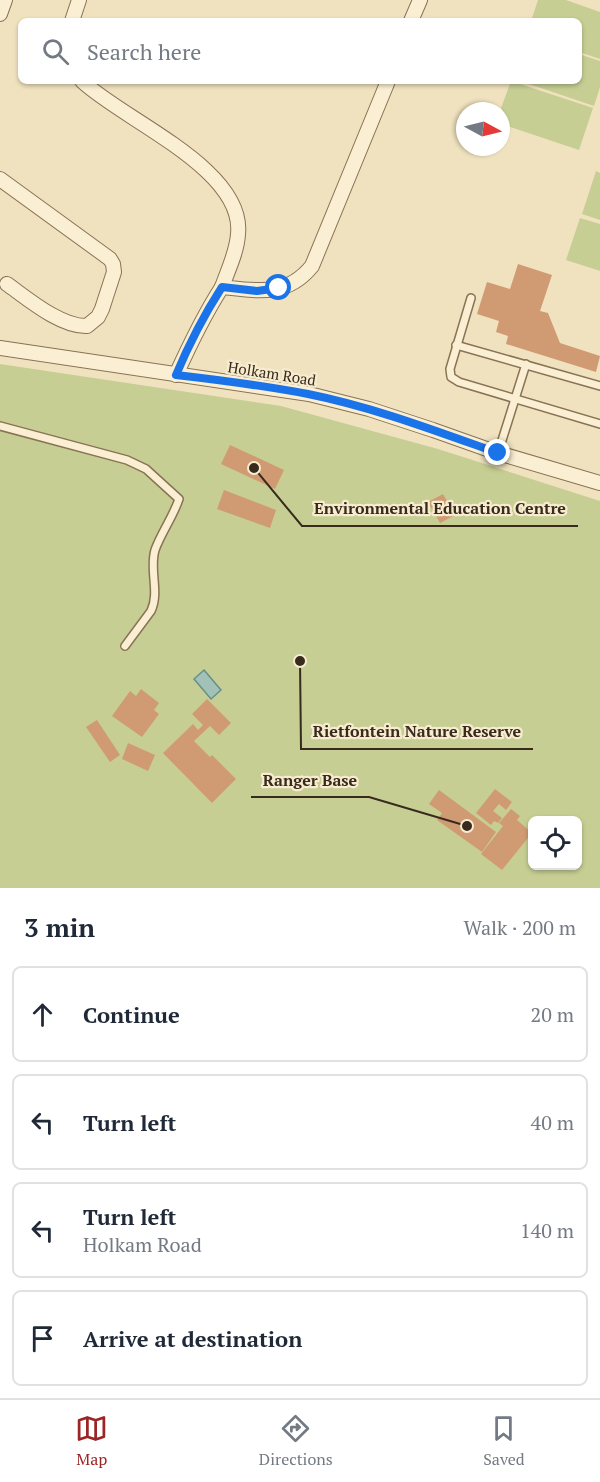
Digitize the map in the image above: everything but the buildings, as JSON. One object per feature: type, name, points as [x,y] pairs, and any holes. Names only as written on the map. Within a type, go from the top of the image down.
[{"type":"street","points":[[0,14],[5,0]]},
{"type":"street","points":[[73,18],[79,0]]},
{"type":"street","points":[[412,18],[420,0]]},
{"type":"street","points":[[86,84],[192,158],[211,174],[234,204],[238,219],[235,250],[222,287],[189,345],[176,375]]},
{"type":"street","points":[[222,287],[257,291],[292,284],[304,276],[312,266],[386,84]]},
{"type":"street","points":[[0,179],[110,259],[114,272],[102,309],[98,317],[87,326],[74,325],[46,312],[7,284]]},
{"type":"street","name":"Holkam Road","points":[[0,348],[309,394],[379,413],[498,453],[600,483]]},
{"type":"lane","points":[[471,298],[456,345],[450,369],[451,377],[459,382],[600,424]]},
{"type":"lane","points":[[456,345],[600,386]]},
{"type":"lane","points":[[498,453],[526,364]]},
{"type":"lane","points":[[0,426],[127,460],[146,469],[180,499],[155,550],[154,605],[125,646]]},
{"type":"green space","points":[[538,0],[566,0],[600,12],[600,59],[582,53],[582,18],[532,18]]},
{"type":"green space","points":[[582,55],[600,61],[600,87],[594,106],[529,84],[582,84]]},
{"type":"green space","points":[[510,84],[520,84],[593,108],[579,150],[510,127],[510,102],[503,102]]},
{"type":"green space","points":[[596,171],[600,173],[600,220],[582,214]]},
{"type":"green space","points":[[580,218],[600,224],[600,271],[566,260]]},
{"type":"green space","points":[[0,364],[281,406],[438,449],[600,501],[600,888],[0,888]]},
{"type":"water","points":[[204,670],[221,690],[211,699],[194,679]]},
{"type":"place","name":"Environmental Education Centre","points":[[254,468]]},
{"type":"place","name":"Rietfontein Nature Reserve","points":[[300,661]]},
{"type":"place","name":"Ranger Base","points":[[467,826]]},
{"type":"route","points":[[279,288],[257,291],[222,287],[189,345],[176,375],[309,394],[369,409],[498,453]]}]
